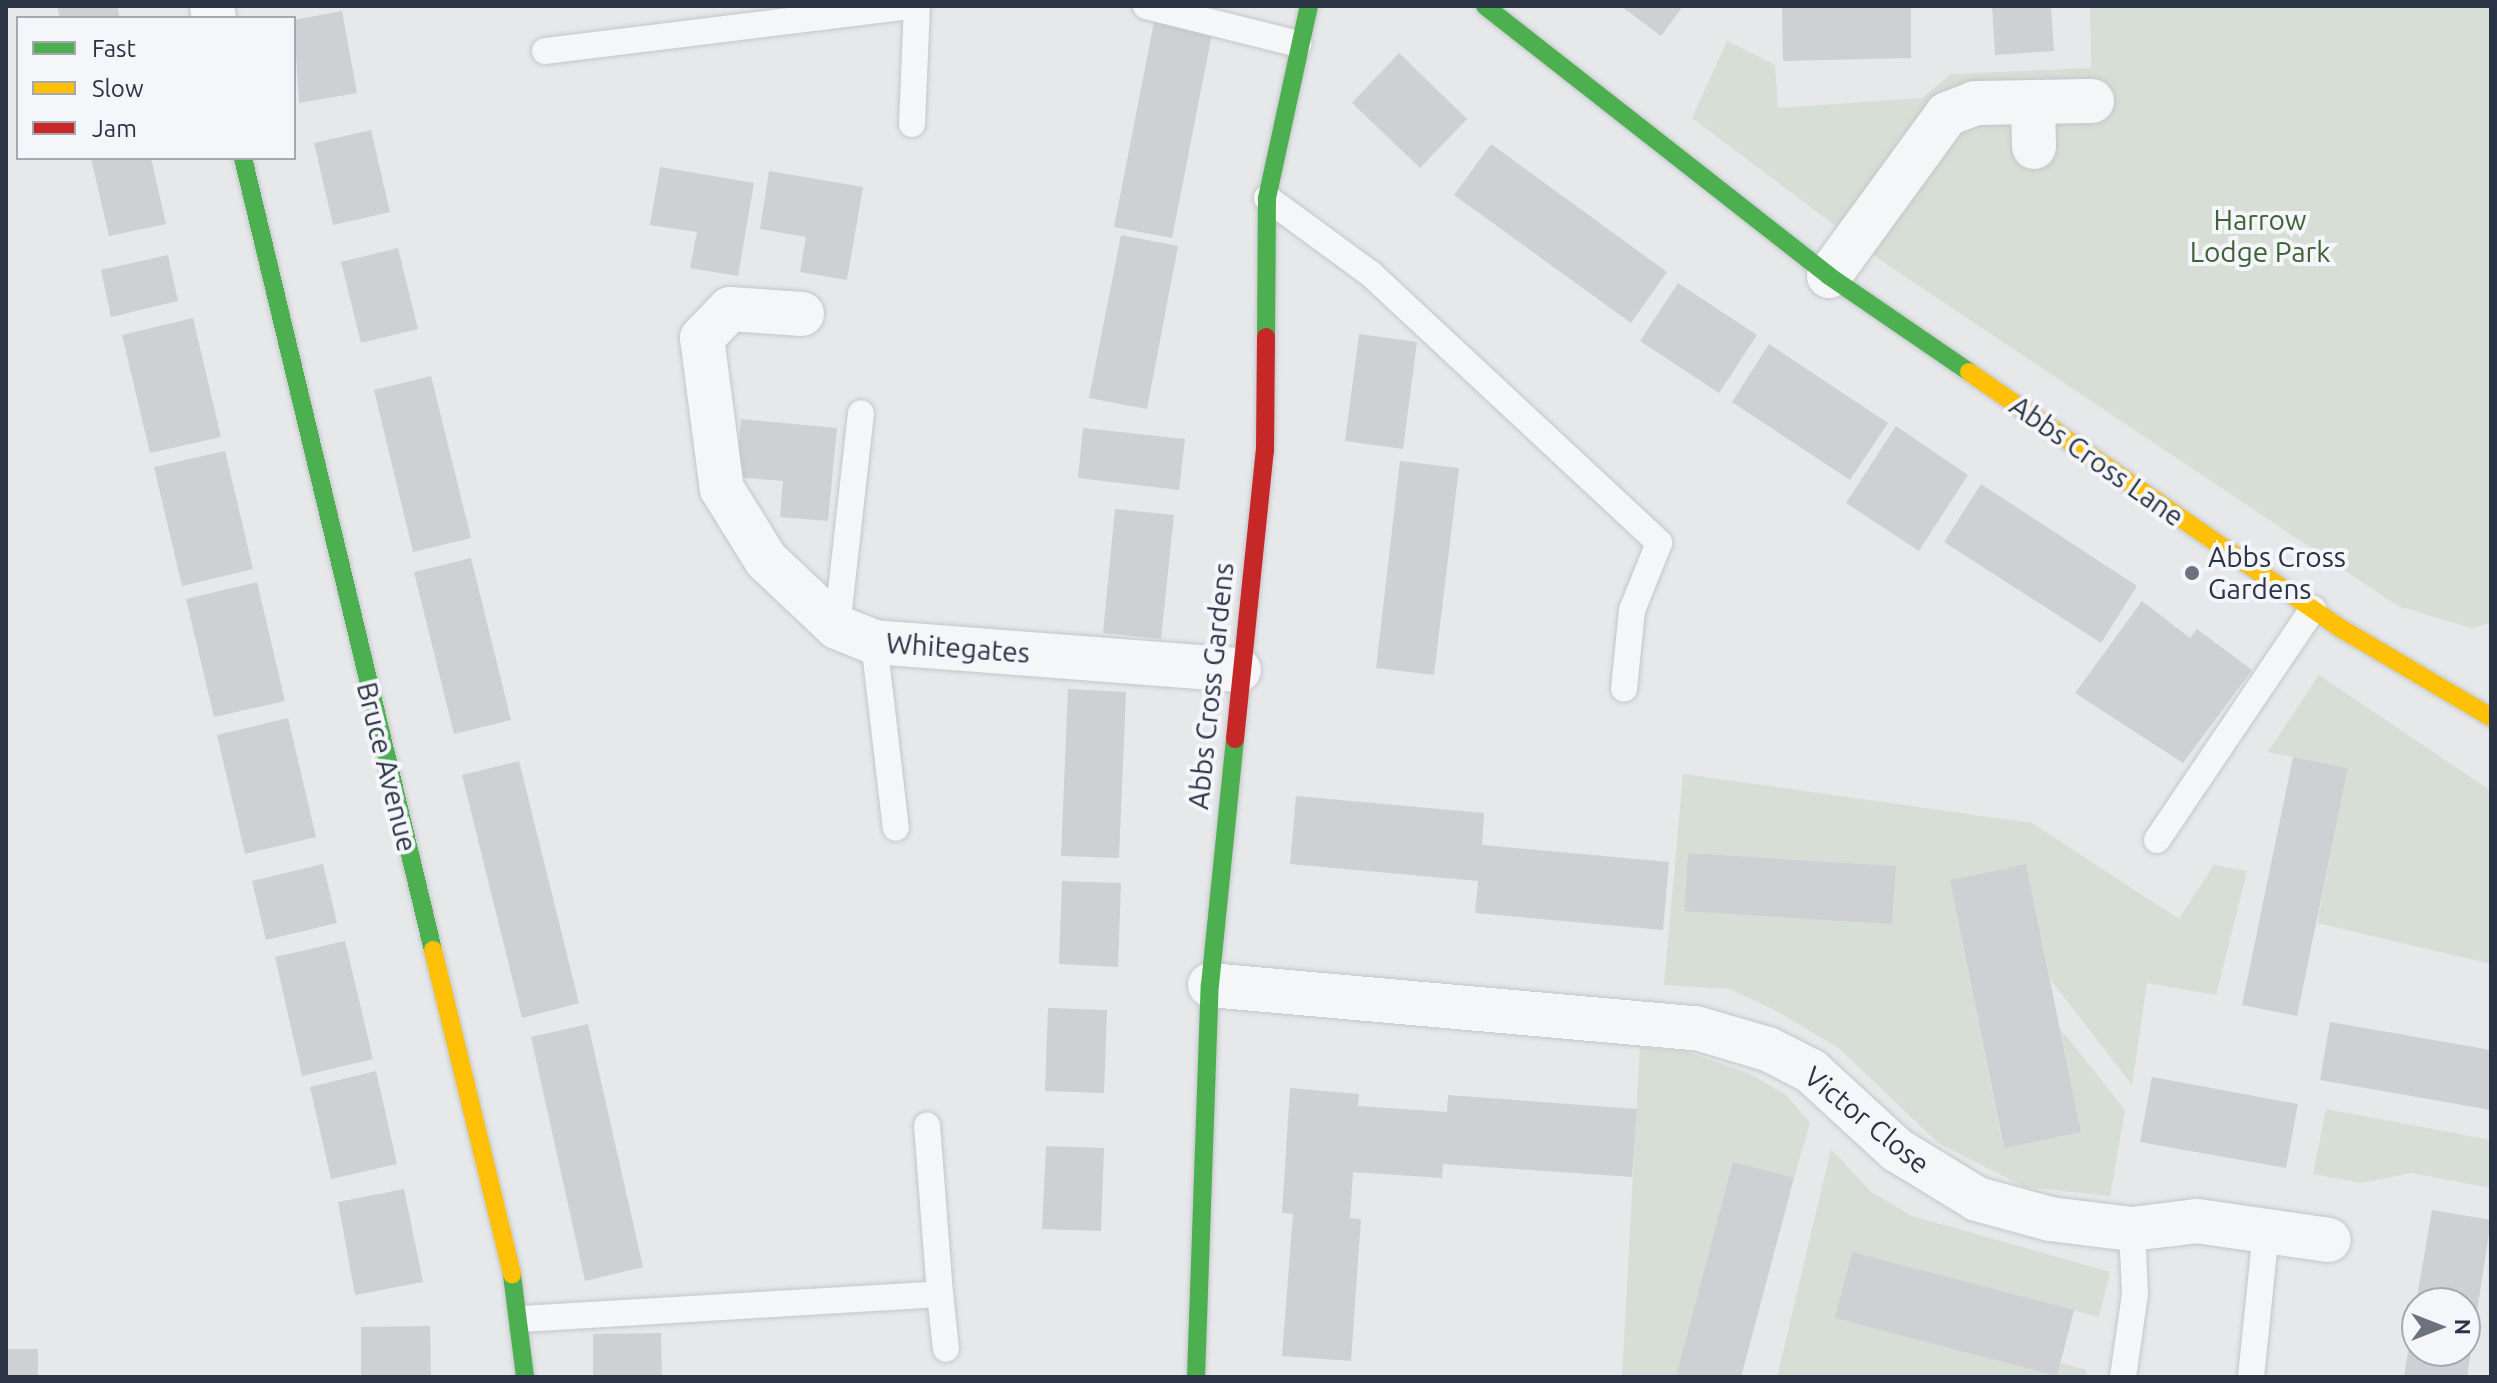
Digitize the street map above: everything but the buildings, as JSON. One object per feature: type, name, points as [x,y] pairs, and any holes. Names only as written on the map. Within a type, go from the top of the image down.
[{"type":"street","name":"Abbs Cross Gardens","points":[[1196,1377],[1210,985],[1239,670],[1265,451],[1267,198],[1298,44],[1309,6]]},
{"type":"street","name":"Abbs Cross Lane","points":[[1485,6],[1829,276],[2313,609],[2491,717]]},
{"type":"street","points":[[1829,276],[1947,114],[1975,103],[2092,101]]},
{"type":"street","points":[[2033,102],[2034,147]]},
{"type":"street","name":"Bruce Avenue","points":[[243,160],[522,1319],[525,1377]]},
{"type":"street","points":[[802,314],[730,309],[702,338],[722,489],[766,560],[855,634]]},
{"type":"street","name":"Whitegates","points":[[855,634],[1239,670]]},
{"type":"street","name":"Victor Close","points":[[1210,985],[1696,1028],[1768,1049],[1811,1071],[1897,1150],[1977,1199],[2050,1219],[2132,1229],[2197,1221],[2329,1240]]},
{"type":"lane","points":[[545,51],[915,6],[912,124]]},
{"type":"lane","points":[[1146,6],[1298,44]]},
{"type":"lane","points":[[1267,198],[1371,274],[1659,543],[1632,610],[1624,689]]},
{"type":"lane","points":[[861,413],[855,634],[896,828]]},
{"type":"lane","points":[[2157,840],[2313,609]]},
{"type":"lane","points":[[927,1125],[946,1349]]},
{"type":"lane","points":[[2123,1377],[2135,1294],[2132,1229]]},
{"type":"lane","points":[[2251,1377],[2266,1231]]},
{"type":"lane","points":[[522,1319],[940,1294]]},
{"type":"green space","name":"Harrow Lodge Park","points":[[2090,6],[2491,6],[2491,623],[2471,628],[2398,606],[1889,266],[1692,118],[1727,41],[1775,65],[1778,108],[1922,98],[1951,74],[2091,68]]},
{"type":"green space","points":[[2319,675],[2491,791],[2491,964],[2317,923],[2348,768],[2268,752]]},
{"type":"green space","points":[[1683,774],[2032,823],[2179,919],[2214,865],[2247,871],[2216,995],[2147,983],[2132,1085],[2050,979],[2026,864],[1950,880],[2003,1147],[2081,1132],[2060,1028],[2125,1110],[2110,1196],[2025,1187],[1938,1143],[1840,1049],[1773,1009],[1729,989],[1664,985]],"holes":[[[1688,853],[1895,866],[1892,923],[1684,910]]]},
{"type":"green space","points":[[1640,1047],[1688,1052],[1748,1073],[1786,1095],[1810,1123],[1794,1178],[1676,1377],[1622,1377]]},
{"type":"green space","points":[[2326,1109],[2491,1140],[2491,1188],[2411,1173],[2361,1183],[2313,1174]]},
{"type":"green space","points":[[1831,1149],[1871,1192],[1912,1216],[2110,1272],[2099,1317],[1852,1252],[2057,1375],[2061,1363],[2087,1370],[2085,1377],[1777,1377]]},
{"type":"traffic: fast","points":[[1266,337],[1267,198],[1309,6]]},
{"type":"traffic: fast","points":[[1485,6],[1829,276],[1969,372]]},
{"type":"traffic: fast","points":[[243,160],[433,950]]},
{"type":"traffic: fast","points":[[1196,1377],[1210,985],[1235,739]]},
{"type":"traffic: fast","points":[[512,1275],[525,1377]]},
{"type":"traffic: slow","points":[[1969,372],[2342,629],[2491,717]]},
{"type":"traffic: slow","points":[[433,950],[512,1275]]},
{"type":"traffic: jam","points":[[1235,739],[1265,451],[1266,337]]},
{"type":"place","name":"Abbs Cross Gardens","points":[[2192,573]]}]
